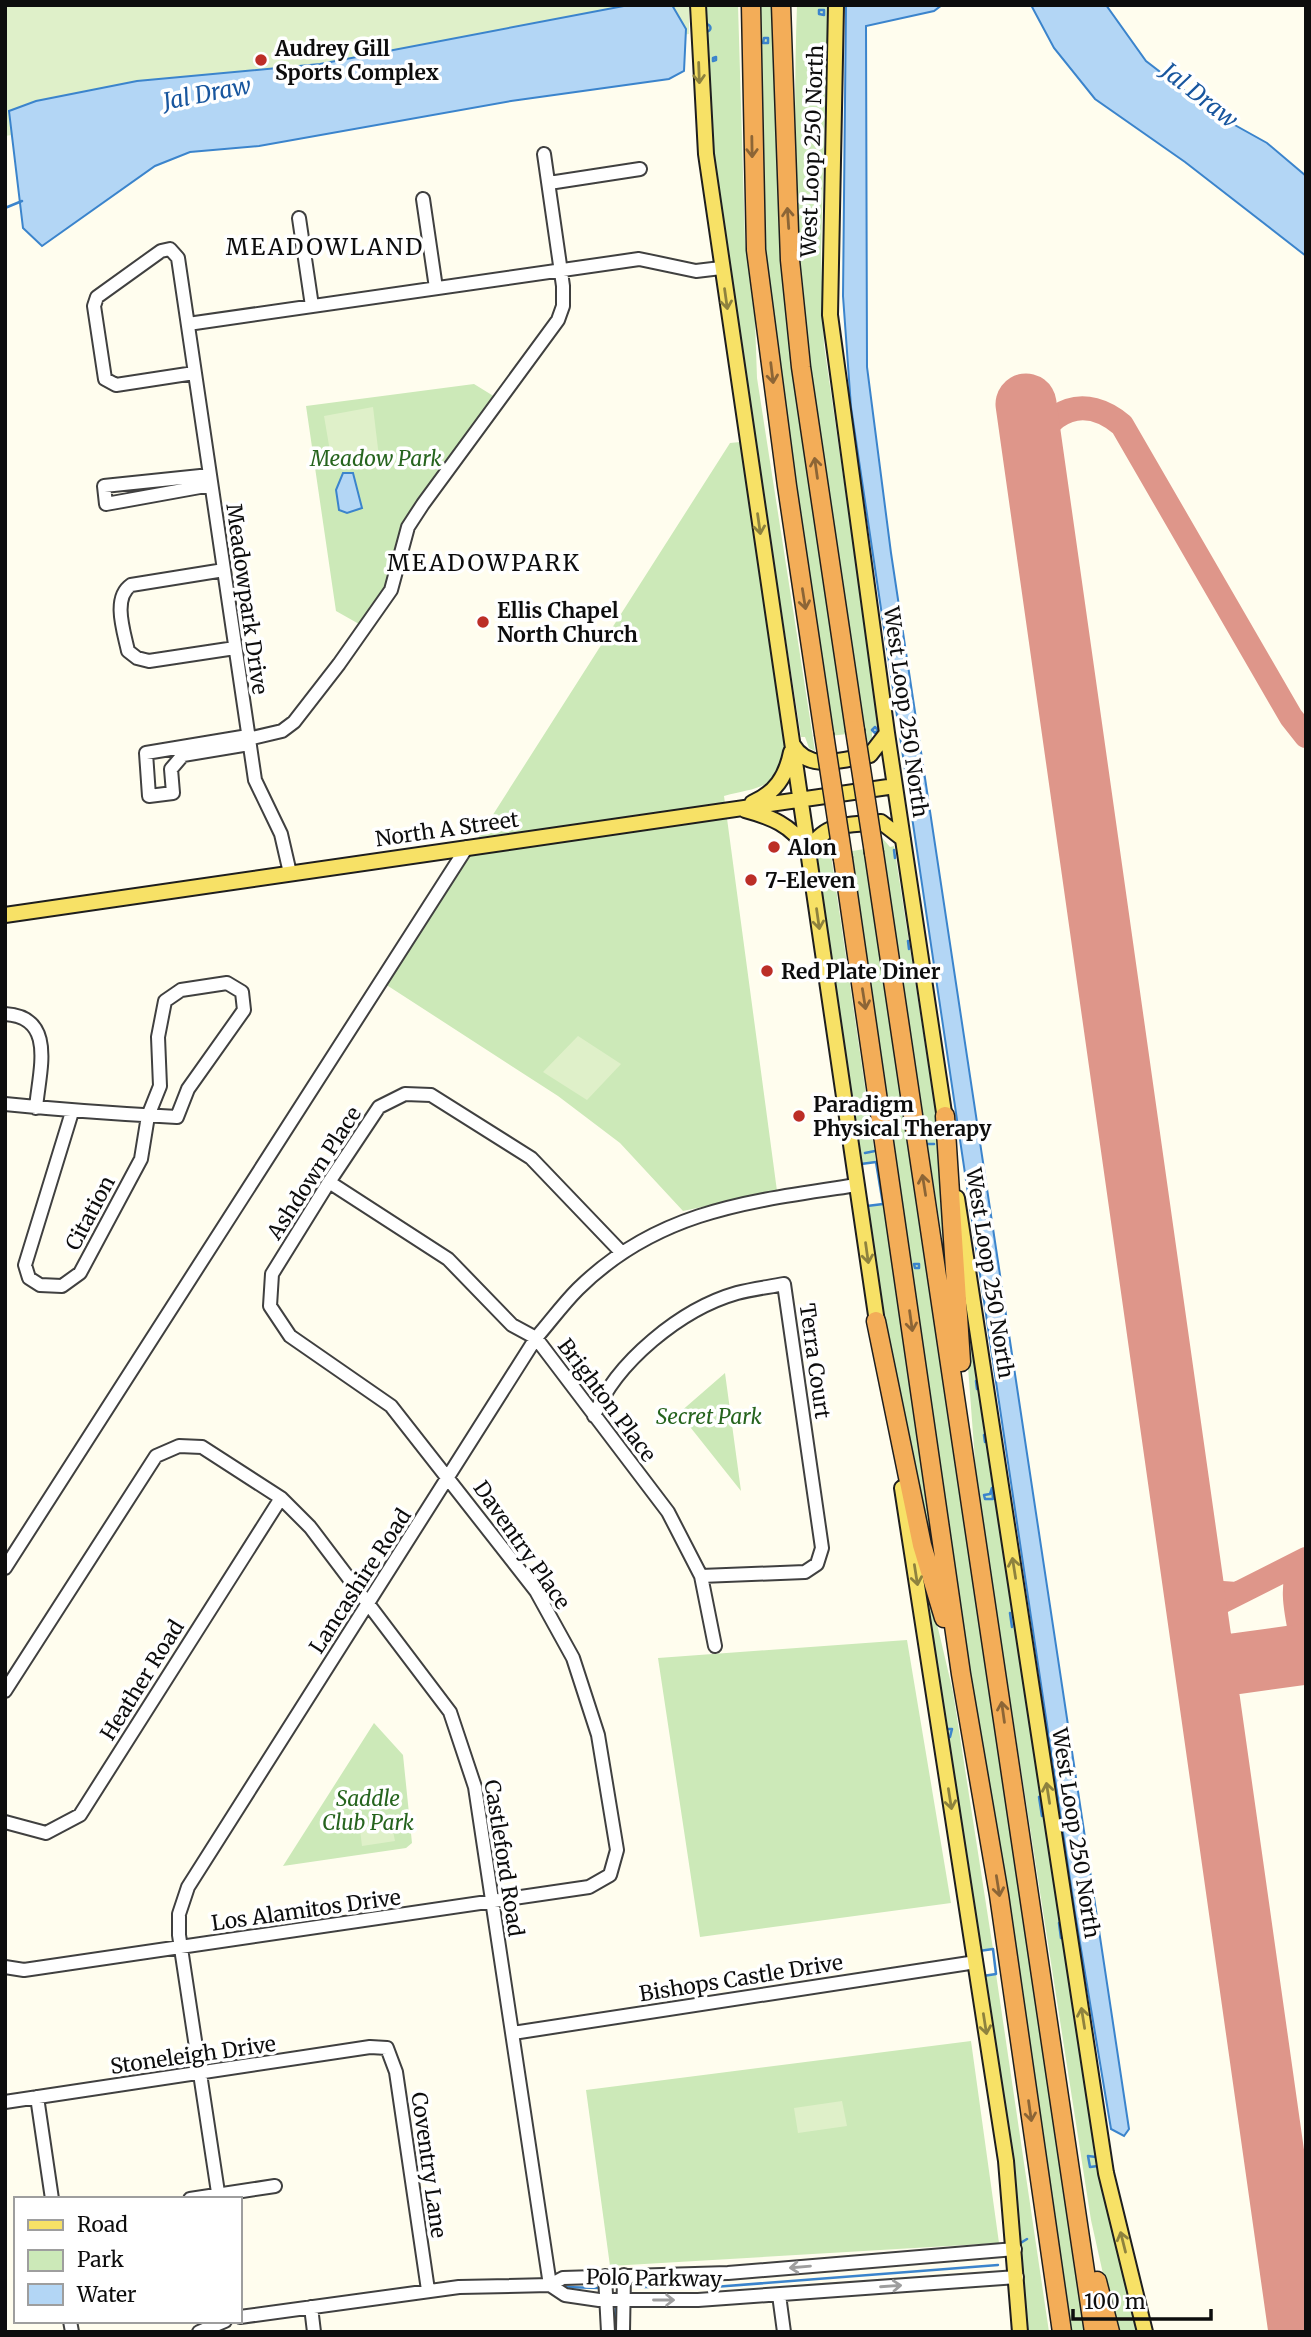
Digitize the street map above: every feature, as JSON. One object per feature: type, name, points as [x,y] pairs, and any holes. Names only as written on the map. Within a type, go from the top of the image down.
[{"type":"highway","points":[[751,5],[756,250],[787,486],[961,1674],[999,1895],[1061,2332]]},
{"type":"highway","points":[[781,5],[789,235],[802,366],[1094,2332]]},
{"type":"highway","points":[[782,85],[789,5]]},
{"type":"highway","points":[[945,1116],[971,1495]]},
{"type":"highway","points":[[876,1321],[922,1545],[961,1674]]},
{"type":"highway","points":[[1077,2221],[1088,2248],[1110,2332]]},
{"type":"main road","points":[[698,5],[706,154],[721,268],[876,1321],[1006,2161],[1020,2332]]},
{"type":"main road","name":"West Loop 250 North","points":[[836,5],[830,315],[887,733],[1106,2173],[1145,2332]]},
{"type":"main road","points":[[792,744],[799,756],[816,763],[870,754],[887,733]]},
{"type":"main road","points":[[740,808],[772,792],[788,765],[792,744]]},
{"type":"main road","name":"North A Street","points":[[5,915],[895,786]]},
{"type":"main road","points":[[740,808],[785,824],[799,836],[808,852]]},
{"type":"main road","points":[[808,852],[817,834],[830,828],[881,822],[903,839]]},
{"type":"street","points":[[181,751],[248,740],[282,731],[294,722],[390,592],[410,524],[558,320],[564,299],[544,154]]},
{"type":"street","points":[[549,183],[640,169]]},
{"type":"street","points":[[423,199],[436,288]]},
{"type":"street","points":[[299,218],[312,306]]},
{"type":"street","name":"Meadowpark Drive","points":[[194,373],[116,385],[105,379],[94,306],[102,291],[161,251],[170,249],[178,258],[248,740],[258,788],[281,834],[290,873]]},
{"type":"street","points":[[188,324],[639,259],[695,271],[721,268]]},
{"type":"street","points":[[165,486],[210,480]]},
{"type":"street","points":[[224,570],[131,585],[124,591],[120,602],[128,651],[140,660],[149,662],[235,648]]},
{"type":"street","points":[[5,1569],[467,847]]},
{"type":"street","points":[[5,1104],[72,1112],[148,1116],[177,1117],[188,1089],[244,1010],[242,992],[228,983],[181,990],[165,1001],[158,1037],[160,1086],[148,1116]]},
{"type":"street","points":[[5,1014],[22,1015],[34,1022],[41,1040],[36,1108]]},
{"type":"street","name":"Ashdown Place","points":[[271,1309],[272,1274],[329,1182],[379,1107],[405,1094],[431,1095],[531,1158],[622,1253]]},
{"type":"street","name":"Citation","points":[[72,1112],[26,1265],[29,1278],[40,1285],[62,1286],[80,1273],[141,1159],[148,1116]]},
{"type":"street","name":"Brighton Place","points":[[329,1182],[448,1259],[512,1325],[536,1338],[668,1512],[701,1576],[715,1646]]},
{"type":"street","name":"Lancashire Road","points":[[219,2197],[181,1947],[179,1914],[188,1887],[536,1338],[579,1289],[622,1253],[665,1228],[712,1209],[857,1185]]},
{"type":"street","name":"Terra Court","points":[[594,1416],[622,1370],[673,1324],[735,1293],[784,1284],[822,1548],[817,1564],[805,1572],[701,1576]]},
{"type":"street","name":"Daventry Place","points":[[271,1309],[290,1336],[391,1406],[450,1477],[536,1591],[573,1658],[598,1735],[617,1850],[610,1875]]},
{"type":"street","name":"Castleford Road","points":[[5,1691],[156,1456],[179,1446],[201,1447],[281,1498],[310,1527],[450,1712],[477,1792],[551,2285]]},
{"type":"street","name":"Heather Road","points":[[5,1822],[46,1833],[79,1815],[281,1498]]},
{"type":"street","name":"Los Alamitos Drive","points":[[5,1967],[24,1970],[493,1902],[589,1886],[610,1875]]},
{"type":"street","name":"Bishops Castle Drive","points":[[513,2033],[975,1962]]},
{"type":"street","name":"Stoneleigh Drive","points":[[5,2102],[387,2048]]},
{"type":"street","name":"Coventry Lane","points":[[387,2048],[396,2071],[428,2290]]},
{"type":"street","points":[[37,2097],[52,2197]]},
{"type":"street","points":[[219,2197],[275,2186]]},
{"type":"street","name":"Polo Parkway","points":[[1015,2249],[728,2273],[563,2278],[551,2285],[565,2295],[605,2300],[698,2300],[1017,2277]]},
{"type":"street","points":[[605,2276],[608,2332]]},
{"type":"street","points":[[623,2332],[624,2276]]},
{"type":"street","points":[[242,2317],[428,2290],[551,2285]]},
{"type":"street","points":[[779,2295],[784,2332]]},
{"type":"street","points":[[311,2307],[314,2332]]},
{"type":"street","points":[[199,2332],[220,2323]]},
{"type":"green space","name":"Audrey Gill Sports Complex","points":[[5,5],[689,5],[689,34],[5,136]]},
{"type":"green space","points":[[703,5],[738,5],[745,240],[755,321],[757,378],[815,751],[809,748],[805,737],[801,737],[710,151]]},
{"type":"green space","points":[[757,5],[774,5],[778,193],[787,319],[847,734],[830,736],[769,306],[761,203]]},
{"type":"green space","points":[[797,5],[828,5],[821,252],[824,345],[880,730],[872,731],[872,738],[865,745],[825,501],[802,316],[796,161]]},
{"type":"green space","name":"Meadow Park","points":[[474,384],[500,400],[407,520],[391,590],[359,624],[336,611],[306,406]]},
{"type":"green space","points":[[373,407],[379,457],[332,463],[324,416]]},
{"type":"green space","points":[[740,442],[785,751],[776,774],[764,785],[724,796],[777,1191],[683,1211],[620,1143],[558,1096],[385,984],[730,443]]},
{"type":"green space","points":[[878,833],[890,847],[894,846],[943,1160],[947,1268]]},
{"type":"green space","points":[[829,841],[876,1162],[861,1164],[815,856],[823,854]]},
{"type":"green space","points":[[864,849],[1088,2332],[1071,2332],[951,1553],[847,852]]},
{"type":"green space","points":[[578,1036],[621,1064],[587,1100],[543,1072]]},
{"type":"green space","points":[[883,1204],[934,1546],[928,1547],[891,1374],[867,1206]]},
{"type":"green space","points":[[965,1327],[968,1328],[974,1364],[1085,2090],[1101,2183],[1137,2332],[1116,2332],[1091,2220],[977,1487]]},
{"type":"green space","name":"Secret Park","points":[[725,1373],[741,1491],[679,1413]]},
{"type":"green space","points":[[922,1560],[953,1692],[993,1949],[979,1951],[918,1561]]},
{"type":"green space","points":[[907,1640],[951,1903],[700,1937],[658,1658]]},
{"type":"green space","name":"Saddle Club Park","points":[[374,1723],[403,1755],[412,1843],[406,1848],[283,1866]]},
{"type":"green space","points":[[392,1826],[395,1841],[362,1846],[360,1830]]},
{"type":"green space","points":[[996,1974],[1049,2332],[1026,2332],[1015,2184],[983,1976]]},
{"type":"green space","points":[[971,2041],[999,2243],[610,2266],[586,2090]]},
{"type":"green space","points":[[842,2101],[847,2126],[798,2133],[794,2108]]},
{"type":"water","points":[[629,5],[672,5],[686,29],[684,71],[669,79],[511,101],[259,146],[190,152],[155,166],[42,246],[23,228],[9,111],[36,101],[137,81],[320,64]]},
{"type":"water","points":[[846,5],[942,5],[934,11],[866,26],[867,367],[891,553],[1129,2129],[1124,2136],[1111,2129],[1075,1913],[851,407],[843,296]]},
{"type":"water","points":[[1031,5],[1106,5],[1146,61],[1215,114],[1267,143],[1306,176],[1306,256],[1185,162],[1095,99],[1054,48]]},
{"type":"water","points":[[343,473],[353,473],[362,508],[347,513],[339,510],[336,490]]},
{"type":"waterway","points":[[819,10],[824,10],[824,15],[819,14],[819,10]]},
{"type":"waterway","name":"Jal Draw","points":[[707,24],[711,28],[707,32],[703,28],[707,24]]},
{"type":"waterway","points":[[764,38],[768,38],[768,43],[763,43],[764,38]]},
{"type":"waterway","points":[[716,57],[716,60],[713,61],[713,58],[716,57]]},
{"type":"waterway","name":"Jal Draw","points":[[5,208],[22,201]]},
{"type":"waterway","points":[[873,681],[874,690]]},
{"type":"waterway","points":[[875,727],[878,730],[875,733],[872,730],[875,727]]},
{"type":"waterway","points":[[894,850],[895,858]]},
{"type":"waterway","points":[[908,941],[909,949]]},
{"type":"waterway","points":[[925,1036],[927,1045]]},
{"type":"waterway","points":[[926,1144],[934,1144]]},
{"type":"waterway","points":[[865,1153],[875,1151]]},
{"type":"waterway","points":[[876,1162],[883,1204],[867,1206],[861,1164],[876,1162]]},
{"type":"waterway","points":[[914,1264],[919,1264],[919,1268],[915,1268],[914,1264]]},
{"type":"waterway","points":[[976,1381],[977,1389]]},
{"type":"waterway","points":[[984,1435],[985,1442]]},
{"type":"waterway","points":[[992,1488],[993,1499],[985,1499],[984,1495],[990,1494],[992,1488]]},
{"type":"waterway","points":[[1010,1613],[1012,1627]]},
{"type":"waterway","points":[[944,1729],[952,1729],[950,1737],[946,1738],[944,1729]]},
{"type":"waterway","points":[[1039,1797],[1042,1816]]},
{"type":"waterway","points":[[1059,1923],[1061,1938]]},
{"type":"waterway","points":[[993,1949],[996,1974],[983,1976],[979,1951],[993,1949]]},
{"type":"waterway","points":[[1088,2156],[1096,2157],[1098,2166],[1090,2167],[1088,2156]]},
{"type":"waterway","points":[[1019,2244],[1027,2239]]},
{"type":"waterway","points":[[639,2287],[714,2287],[998,2265]]},
{"type":"waterway","points":[[564,2287],[599,2288]]},
{"type":"waterway","points":[[1129,2300],[1131,2308]]},
{"type":"waterway","points":[[616,2309],[616,2332]]},
{"type":"taxiway","points":[[1034,453],[1048,425],[1069,410],[1094,410],[1108,415],[1122,425],[1291,717],[1306,736]]},
{"type":"taxiway","points":[[1306,1559],[1299,1569],[1295,1594],[1306,1661]]},
{"type":"taxiway","points":[[1201,1637],[1203,1621],[1215,1605],[1306,1559]]},
{"type":"taxiway","points":[[1192,1575],[1209,1592],[1236,1594]]},
{"type":"taxiway","points":[[1201,1637],[1213,1658],[1234,1664]]},
{"type":"runway","points":[[1026,404],[1299,2332]]},
{"type":"runway","points":[[1234,1664],[1306,1654]]},
{"type":"place","name":"Audrey Gill Sports Complex","points":[[261,60]]},
{"type":"place","name":"Ellis Chapel North Church","points":[[483,622]]},
{"type":"place","name":"Alon","points":[[774,847]]},
{"type":"place","name":"7-Eleven","points":[[751,880]]},
{"type":"place","name":"Red Plate Diner","points":[[767,971]]},
{"type":"place","name":"Paradigm Physical Therapy","points":[[799,1116]]},
{"type":"district","name":"MEADOWLAND","points":[[325,246]]},
{"type":"district","name":"MEADOWPARK","points":[[484,562]]}]
